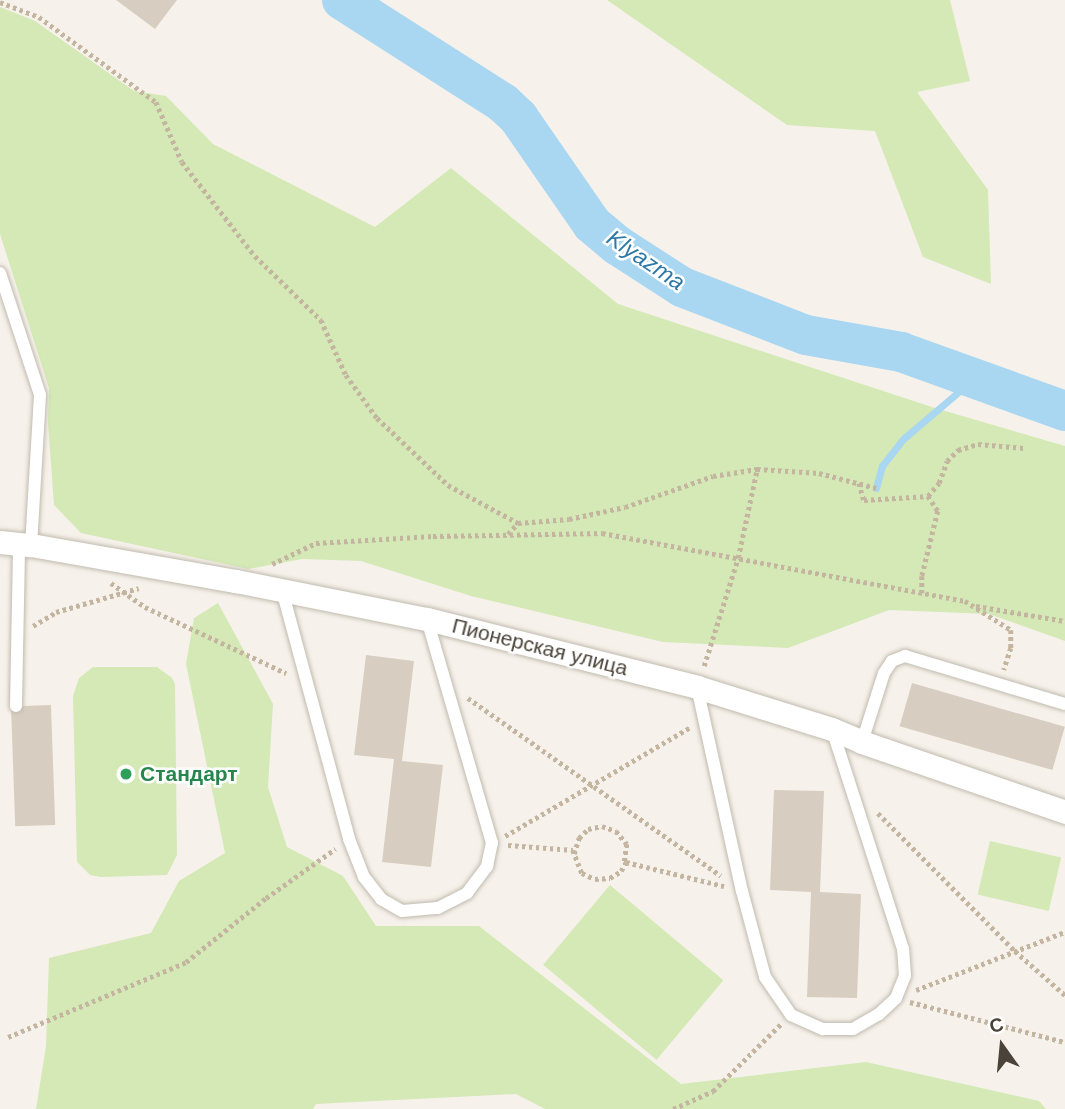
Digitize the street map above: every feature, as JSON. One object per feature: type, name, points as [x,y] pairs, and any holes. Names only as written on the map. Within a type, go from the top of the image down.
[{"type":"street","name":"Пионерская улица","points":[[17,543],[427,619],[697,687],[832,729],[862,742],[1065,812]]},
{"type":"lane","points":[[0,273],[40,395],[17,543],[16,706]]},
{"type":"lane","points":[[282,590],[349,839],[364,877],[381,899],[402,911],[438,908],[467,893],[487,866],[492,843],[427,619]]},
{"type":"lane","points":[[862,742],[884,673],[892,661],[905,656],[1065,704]]},
{"type":"lane","points":[[697,687],[742,891],[765,977],[790,1015],[823,1029],[853,1029],[879,1014],[896,998],[905,976],[904,949],[832,729]]},
{"type":"path","points":[[0,2],[39,17],[156,102],[182,162],[255,256],[321,320],[346,375],[377,418],[448,485],[518,523],[569,519],[625,508],[713,476],[757,469],[820,473],[876,488]]},
{"type":"path","points":[[859,483],[864,500],[928,496],[939,483],[947,461],[958,450],[978,444],[1024,448]]},
{"type":"path","points":[[697,687],[738,558],[757,469]]},
{"type":"path","points":[[922,593],[922,576],[938,511],[928,496]]},
{"type":"path","points":[[507,535],[518,523]]},
{"type":"path","points":[[270,565],[316,543],[602,533],[965,601],[1011,630],[1011,648],[1000,685]]},
{"type":"path","points":[[104,578],[187,629],[307,684]]},
{"type":"path","points":[[26,629],[56,612],[148,585]]},
{"type":"path","points":[[972,605],[1065,621]]},
{"type":"path","points":[[444,682],[742,891]]},
{"type":"path","points":[[492,843],[704,720]]},
{"type":"path","points":[[874,809],[1015,951],[1065,995]]},
{"type":"path","points":[[573,855],[579,838],[588,829],[602,826],[617,831],[627,844],[624,865]]},
{"type":"path","points":[[8,1037],[186,962],[266,898],[349,839]]},
{"type":"path","points":[[492,843],[573,850],[582,873],[595,879],[610,878],[626,862],[742,891]]},
{"type":"path","points":[[896,998],[1065,932]]},
{"type":"path","points":[[896,998],[1065,1042]]},
{"type":"path","points":[[673,1109],[713,1091],[790,1015]]},
{"type":"green space","points":[[607,0],[950,0],[970,81],[917,92],[988,190],[991,284],[923,257],[875,131],[787,125]]},
{"type":"green space","points":[[0,7],[35,21],[134,91],[166,96],[213,144],[375,227],[451,168],[618,304],[935,408],[1065,446],[1065,641],[989,614],[889,610],[788,648],[663,642],[471,596],[361,561],[302,559],[248,569],[81,533],[54,505],[48,423],[49,388],[0,234]]},
{"type":"green space","points":[[218,603],[273,704],[268,787],[287,847],[343,876],[376,926],[479,926],[681,1084],[866,1062],[1039,1101],[1046,1109],[545,1109],[516,1094],[316,1104],[313,1109],[36,1109],[46,1046],[49,958],[151,933],[179,881],[225,853],[186,664],[194,618]]},
{"type":"green space","name":"Стандарт","points":[[93,667],[157,667],[172,678],[175,684],[177,855],[167,875],[101,877],[90,875],[77,862],[73,696],[79,678]]},
{"type":"green space","points":[[990,841],[1061,857],[1049,911],[978,895]]},
{"type":"green space","points":[[610,885],[723,980],[657,1060],[543,965]]},
{"type":"building","points":[[116,0],[177,0],[155,29]]},
{"type":"building","points":[[366,655],[414,661],[402,761],[443,765],[431,867],[382,862],[394,759],[354,755]]},
{"type":"building","points":[[912,683],[1065,727],[1052,770],[900,726]]},
{"type":"building","points":[[51,705],[55,825],[15,826],[11,706]]},
{"type":"building","points":[[774,790],[824,791],[820,892],[861,894],[857,998],[807,997],[811,892],[770,890]]},
{"type":"waterway","name":"Klyazma","points":[[342,0],[503,103],[518,117],[592,224],[617,245],[682,287],[806,335],[901,352],[1065,411]]},
{"type":"waterway","points":[[876,488],[882,466],[903,439],[975,378]]},
{"type":"place","name":"Стандарт","points":[[126,774]]}]
